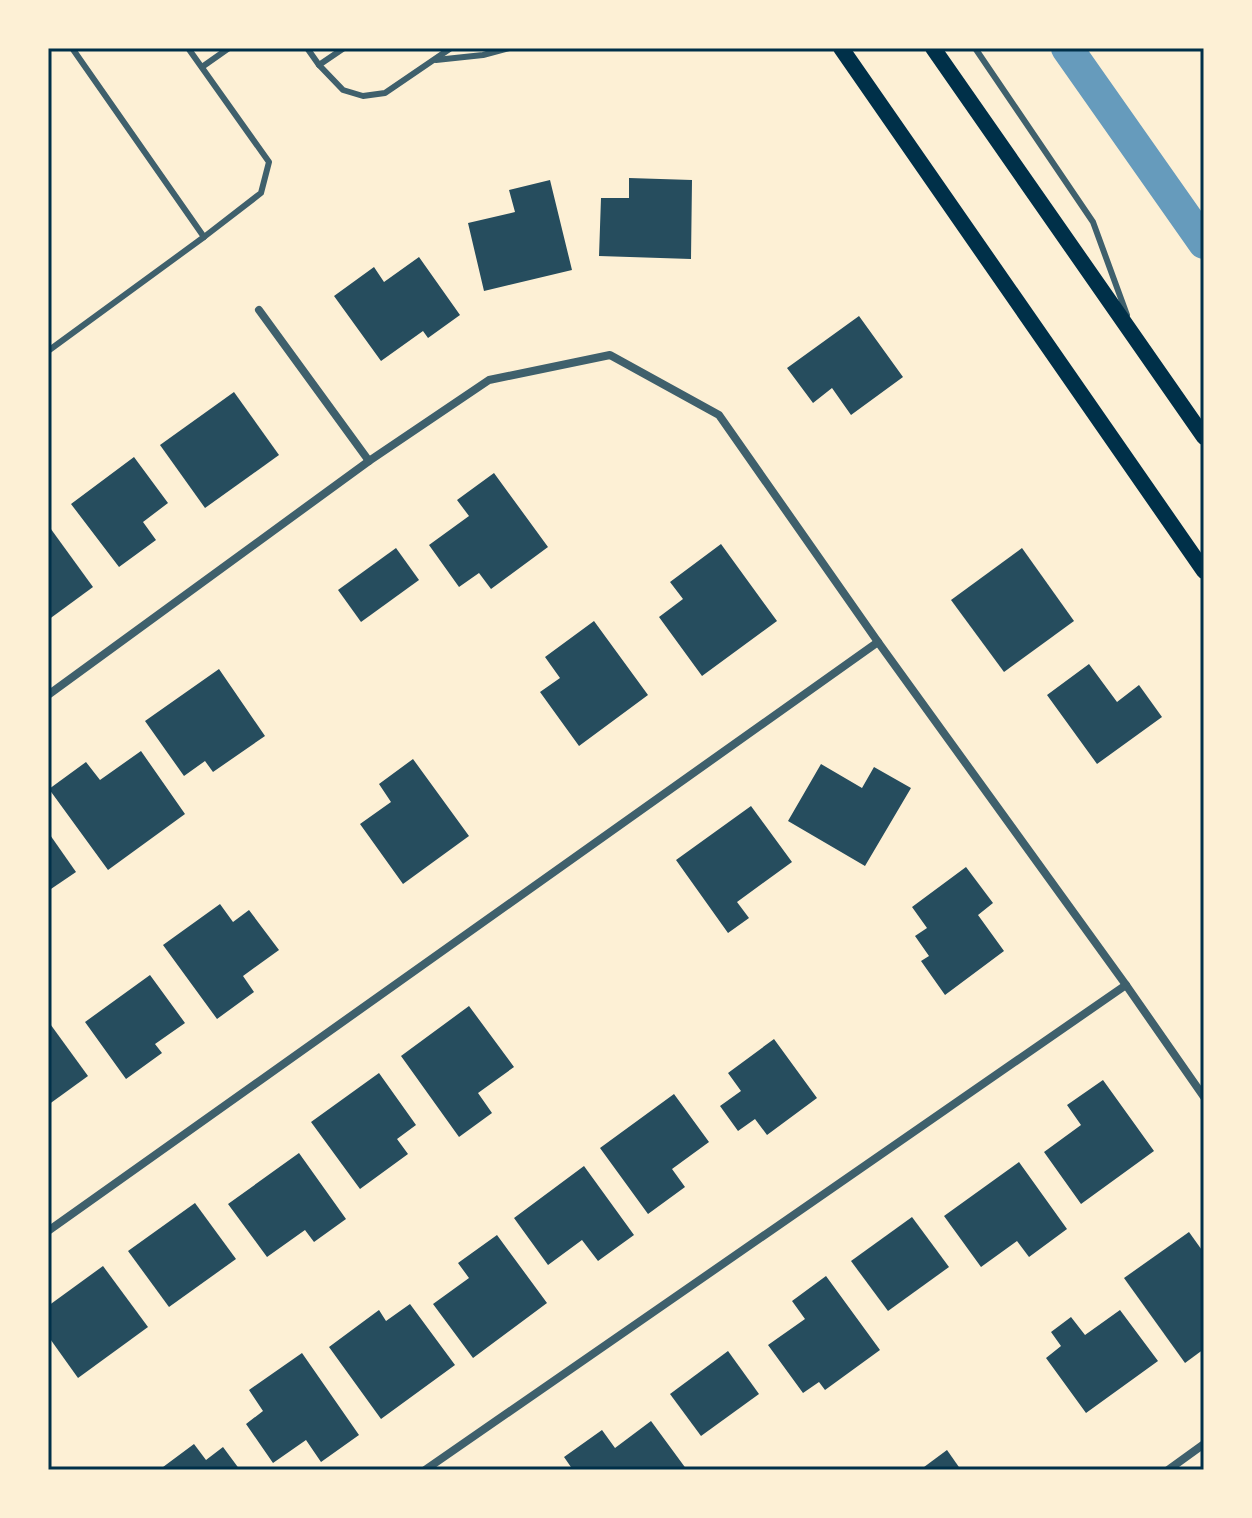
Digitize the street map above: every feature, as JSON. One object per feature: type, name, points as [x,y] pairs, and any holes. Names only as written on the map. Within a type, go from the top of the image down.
[{"type":"main road","points":[[841,48],[1204,571]]},
{"type":"main road","points":[[933,48],[1204,437]]},
{"type":"street","points":[[259,310],[369,461]]},
{"type":"street","points":[[48,695],[369,461],[489,380],[610,355],[719,415],[1204,1097]]},
{"type":"street","points":[[48,1231],[878,642]]},
{"type":"street","points":[[425,1470],[1126,985]]},
{"type":"street","points":[[1168,1470],[1204,1444]]},
{"type":"lane","points":[[72,48],[204,237]]},
{"type":"lane","points":[[48,351],[261,193],[269,162],[188,48]]},
{"type":"lane","points":[[202,67],[229,48]]},
{"type":"lane","points":[[307,48],[343,90],[363,96],[385,93],[451,48]]},
{"type":"lane","points":[[319,65],[344,48]]},
{"type":"lane","points":[[432,61],[483,55],[509,48]]},
{"type":"lane","points":[[975,48],[1093,222],[1135,338]]},
{"type":"building","points":[[629,178],[692,180],[691,259],[599,256],[601,198],[629,198]]},
{"type":"building","points":[[550,180],[572,270],[484,291],[468,223],[515,212],[509,190]]},
{"type":"building","points":[[419,257],[460,315],[428,338],[423,331],[381,361],[334,296],[374,267],[384,282]]},
{"type":"building","points":[[859,316],[903,377],[851,415],[832,388],[813,403],[787,368]]},
{"type":"building","points":[[234,392],[279,455],[205,508],[160,445]]},
{"type":"building","points":[[134,457],[168,503],[143,522],[156,540],[119,567],[71,504]]},
{"type":"building","points":[[494,473],[548,547],[491,589],[479,573],[459,587],[429,545],[469,516],[457,500]]},
{"type":"building","points":[[48,525],[93,587],[48,620]]},
{"type":"building","points":[[721,544],[777,621],[702,676],[659,617],[683,599],[670,582]]},
{"type":"building","points":[[396,548],[419,580],[361,622],[338,590]]},
{"type":"building","points":[[1022,548],[1074,621],[1004,672],[951,600]]},
{"type":"building","points":[[594,621],[648,695],[579,746],[540,692],[560,678],[545,657]]},
{"type":"building","points":[[1089,664],[1117,702],[1139,685],[1162,717],[1097,764],[1047,695]]},
{"type":"building","points":[[219,669],[265,736],[213,772],[205,761],[184,776],[145,721]]},
{"type":"building","points":[[141,751],[185,814],[108,870],[49,789],[86,762],[100,780]]},
{"type":"building","points":[[413,759],[469,836],[403,884],[360,824],[391,802],[379,784]]},
{"type":"building","points":[[821,764],[862,788],[874,767],[911,788],[865,866],[788,821]]},
{"type":"building","points":[[751,806],[792,862],[737,902],[749,918],[728,933],[676,860]]},
{"type":"building","points":[[48,832],[76,872],[48,891]]},
{"type":"building","points":[[966,867],[993,903],[978,915],[1004,951],[945,995],[921,961],[929,956],[915,936],[927,928],[912,907]]},
{"type":"building","points":[[220,904],[233,922],[249,910],[279,950],[243,976],[254,992],[217,1019],[163,945]]},
{"type":"building","points":[[150,975],[185,1023],[155,1044],[162,1053],[126,1079],[85,1022]]},
{"type":"building","points":[[469,1006],[514,1067],[478,1093],[492,1113],[459,1137],[401,1056]]},
{"type":"building","points":[[48,1021],[88,1076],[48,1105]]},
{"type":"building","points":[[774,1039],[817,1098],[767,1135],[755,1119],[738,1131],[720,1106],[741,1091],[728,1073]]},
{"type":"building","points":[[379,1073],[416,1125],[397,1139],[408,1154],[360,1189],[311,1122]]},
{"type":"building","points":[[1103,1080],[1154,1151],[1081,1204],[1044,1152],[1081,1125],[1067,1105]]},
{"type":"building","points":[[674,1094],[709,1142],[672,1169],[685,1187],[648,1214],[600,1148]]},
{"type":"building","points":[[299,1153],[346,1219],[314,1242],[305,1230],[267,1257],[228,1204]]},
{"type":"building","points":[[1019,1162],[1067,1229],[1029,1257],[1017,1241],[981,1267],[944,1216]]},
{"type":"building","points":[[584,1166],[634,1235],[598,1261],[582,1240],[548,1265],[514,1218]]},
{"type":"building","points":[[195,1203],[236,1259],[169,1307],[128,1251]]},
{"type":"building","points":[[912,1217],[949,1267],[888,1311],[851,1261]]},
{"type":"building","points":[[1189,1232],[1204,1253],[1204,1349],[1185,1363],[1124,1278]]},
{"type":"building","points":[[497,1235],[547,1303],[473,1358],[433,1304],[469,1278],[458,1263]]},
{"type":"building","points":[[103,1266],[148,1327],[78,1378],[48,1336],[48,1306]]},
{"type":"building","points":[[826,1276],[880,1350],[825,1390],[819,1382],[803,1393],[768,1345],[805,1319],[792,1301]]},
{"type":"building","points":[[410,1304],[455,1365],[381,1419],[329,1347],[379,1310],[386,1321]]},
{"type":"building","points":[[1120,1310],[1158,1361],[1086,1413],[1046,1358],[1061,1346],[1051,1332],[1071,1317],[1085,1335]]},
{"type":"building","points":[[728,1351],[759,1394],[701,1436],[670,1394]]},
{"type":"building","points":[[302,1353],[359,1435],[321,1462],[306,1440],[273,1463],[246,1424],[263,1411],[249,1390]]},
{"type":"building","points":[[651,1421],[687,1470],[573,1470],[564,1457],[602,1430],[615,1448]]},
{"type":"building","points":[[194,1444],[206,1460],[223,1447],[240,1470],[159,1470]]},
{"type":"building","points":[[947,1450],[961,1470],[920,1470]]},
{"type":"waterway","points":[[1067,48],[1204,243]]}]
